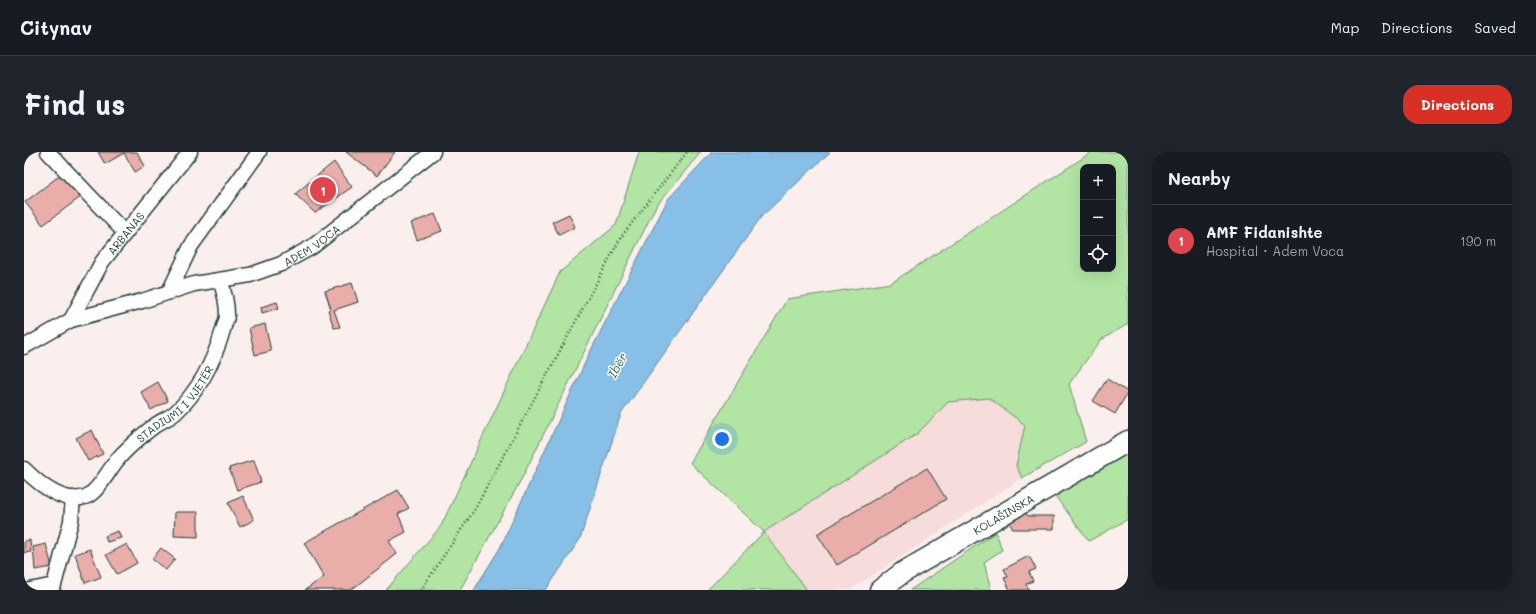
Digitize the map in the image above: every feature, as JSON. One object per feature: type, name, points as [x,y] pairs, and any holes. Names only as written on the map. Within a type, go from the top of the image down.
[{"type":"main road","name":"KOLAŠINSKA","points":[[880,590],[902,573],[1128,441]]},
{"type":"street","points":[[48,152],[125,233]]},
{"type":"street","name":"ARBANAS","points":[[70,320],[102,262],[190,152]]},
{"type":"street","points":[[169,292],[191,246],[259,152]]},
{"type":"street","name":"ADEM VOCA","points":[[24,347],[70,320],[142,301],[194,284],[250,275],[280,264],[312,247],[433,152]]},
{"type":"street","name":"STADIUMI I VJETËR","points":[[73,498],[85,497],[93,492],[118,459],[156,425],[174,413],[193,393],[206,374],[227,317],[224,291],[220,280]]},
{"type":"street","points":[[24,469],[37,482],[53,492],[73,498],[71,521],[54,585],[30,590]]},
{"type":"path","points":[[421,590],[475,509],[622,237],[687,152]]},
{"type":"shaded area","points":[[989,398],[1025,425],[1016,466],[1022,478],[850,590],[807,590],[764,532],[917,434],[948,402]]},
{"type":"green space","points":[[639,152],[701,152],[656,206],[523,476],[460,590],[386,590],[441,526],[560,272],[616,225]]},
{"type":"green space","points":[[1092,152],[1128,152],[1128,324],[1101,340],[1069,384],[1086,442],[1022,478],[1016,466],[1025,425],[989,398],[948,402],[917,434],[764,532],[690,463],[787,299],[891,283]]},
{"type":"green space","points":[[1128,453],[1128,519],[1089,541],[1055,496]]},
{"type":"green space","points":[[764,532],[807,590],[707,590]]},
{"type":"green space","points":[[996,532],[1002,550],[984,562],[991,590],[910,590]]},
{"type":"water","name":"Ibër","points":[[712,152],[830,152],[761,217],[621,414],[580,539],[546,590],[474,590],[500,548],[589,354],[668,199]]},
{"type":"building","points":[[98,152],[137,152],[145,166],[135,172],[124,153],[105,164]]},
{"type":"building","points":[[346,152],[395,152],[377,176]]},
{"type":"building","points":[[334,162],[352,187],[315,213],[295,194]]},
{"type":"building","points":[[64,172],[82,196],[43,225],[25,202]]},
{"type":"building","points":[[435,214],[442,231],[417,240],[411,223]]},
{"type":"building","points":[[569,214],[575,227],[559,235],[552,222]]},
{"type":"building","points":[[352,283],[358,302],[334,310],[340,327],[334,328],[328,310],[331,309],[325,291]]},
{"type":"building","points":[[277,302],[279,308],[262,313],[261,307]]},
{"type":"building","points":[[265,324],[271,351],[255,355],[249,328]]},
{"type":"building","points":[[1107,379],[1128,392],[1115,414],[1093,401]]},
{"type":"building","points":[[158,382],[168,401],[151,410],[141,392]]},
{"type":"building","points":[[92,430],[103,454],[88,461],[76,438]]},
{"type":"building","points":[[254,460],[261,482],[237,490],[229,468]]},
{"type":"building","points":[[927,468],[946,499],[837,565],[817,534]]},
{"type":"building","points":[[398,490],[409,508],[398,514],[406,532],[389,541],[397,554],[351,590],[305,590],[324,577],[304,543]]},
{"type":"building","points":[[243,496],[254,520],[240,527],[228,503]]},
{"type":"building","points":[[1024,511],[1028,516],[1054,516],[1054,529],[1013,529],[1008,521]]},
{"type":"building","points":[[175,512],[198,512],[198,537],[174,536]]},
{"type":"building","points":[[118,531],[121,538],[107,542],[105,536]]},
{"type":"building","points":[[30,540],[31,552],[24,553],[24,541]]},
{"type":"building","points":[[46,544],[52,567],[35,570],[33,547]]},
{"type":"building","points":[[127,544],[137,563],[117,574],[106,555]]},
{"type":"building","points":[[161,548],[175,559],[166,570],[152,559]]},
{"type":"building","points":[[90,549],[101,577],[85,583],[75,554]]},
{"type":"building","points":[[1029,556],[1036,569],[1029,572],[1033,581],[1026,584],[1029,590],[1010,590],[1004,578],[1008,577],[1004,569]]},
{"type":"place","name":"AMF Fidanishte","points":[[323,190]]}]
